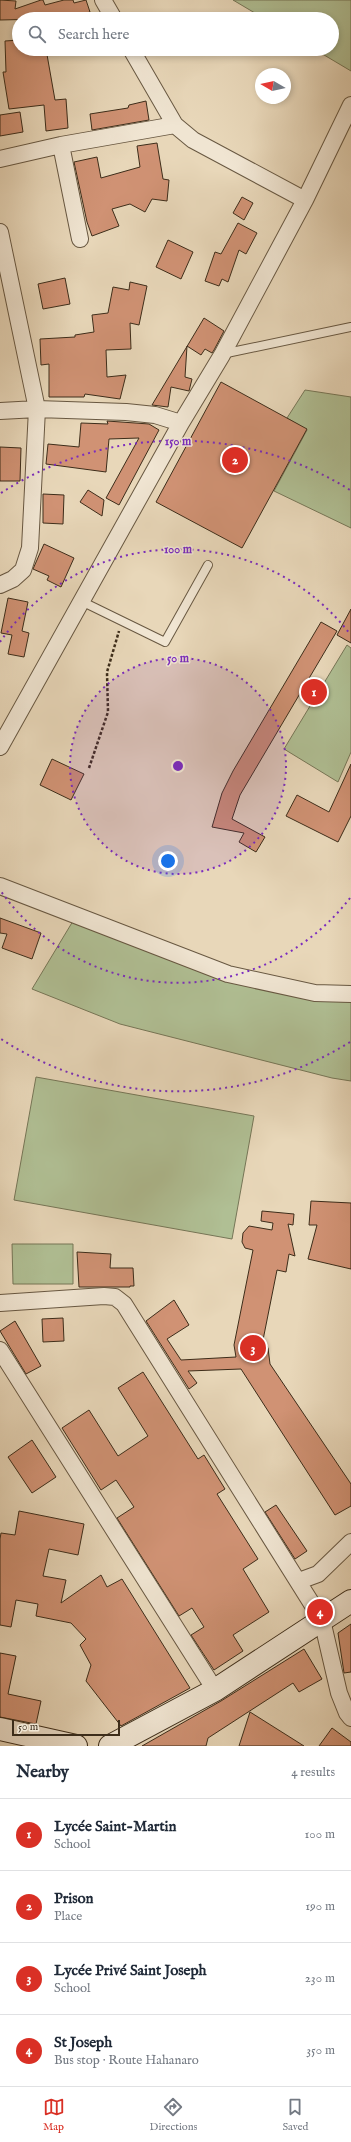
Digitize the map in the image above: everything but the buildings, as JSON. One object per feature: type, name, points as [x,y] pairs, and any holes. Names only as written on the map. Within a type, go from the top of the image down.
[{"type":"main road","points":[[110,1746],[215,1690],[351,1602]]},
{"type":"main road","points":[[0,1729],[30,1742],[76,1746]]},
{"type":"street","points":[[103,0],[110,12]]},
{"type":"street","points":[[135,56],[175,125],[193,140],[305,200]]},
{"type":"street","points":[[0,747],[181,423],[222,355],[305,200],[351,105]]},
{"type":"street","points":[[0,159],[61,145],[175,125]]},
{"type":"street","points":[[61,145],[80,239]]},
{"type":"street","points":[[0,232],[37,409],[30,548],[23,570],[13,579],[0,585]]},
{"type":"street","points":[[0,411],[37,409],[155,415],[181,423]]},
{"type":"street","points":[[0,886],[228,974],[315,993],[351,994]]},
{"type":"street","points":[[0,1303],[104,1296],[114,1297],[124,1304],[299,1581],[322,1620],[339,1693],[347,1713],[351,1718]]},
{"type":"street","points":[[0,1350],[215,1690]]},
{"type":"street","points":[[299,1581],[318,1574],[351,1542]]},
{"type":"lane","points":[[222,355],[351,326]]},
{"type":"lane","points":[[81,601],[165,642],[208,565]]},
{"type":"path","points":[[88,768],[108,712],[107,672],[122,621]]},
{"type":"green space","points":[[233,0],[351,0],[351,71],[326,56],[339,56],[339,12],[253,12]]},
{"type":"green space","points":[[305,390],[351,397],[351,528],[274,491],[307,430],[287,418]]},
{"type":"green space","points":[[347,645],[351,648],[351,752],[338,782],[284,749]]},
{"type":"green space","points":[[76,916],[177,956],[351,994],[351,1081],[332,1078],[120,1024],[32,989]]},
{"type":"green space","points":[[36,1077],[254,1116],[232,1239],[14,1200]]},
{"type":"green space","points":[[12,1244],[73,1244],[73,1284],[13,1284]]},
{"type":"place","name":"Prison","points":[[235,460]]},
{"type":"place","name":"Lycée Saint-Martin","points":[[314,692]]},
{"type":"place","name":"Lycée Privé Saint Joseph","points":[[253,1348]]},
{"type":"place","name":"St Joseph","points":[[320,1612]]}]
